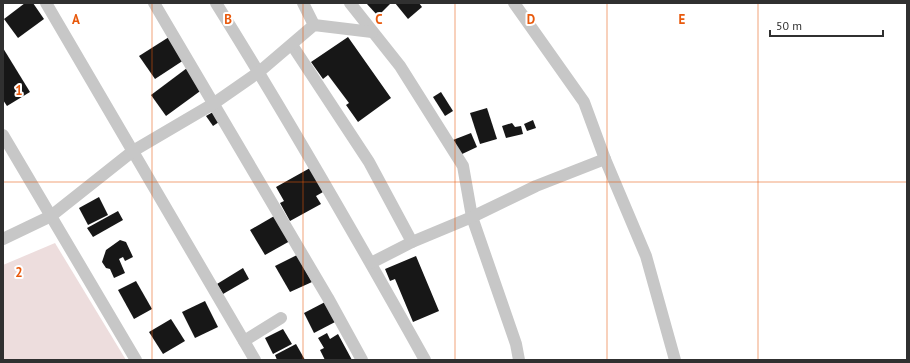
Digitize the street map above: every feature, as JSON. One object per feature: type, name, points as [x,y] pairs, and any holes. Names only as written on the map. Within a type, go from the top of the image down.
[{"type":"street","points":[[46,3],[255,360]]},
{"type":"street","points":[[154,3],[328,298],[362,360]]},
{"type":"street","points":[[216,3],[259,72],[371,263],[425,360]]},
{"type":"street","points":[[303,3],[314,25]]},
{"type":"street","points":[[350,3],[400,66],[463,166],[472,217],[516,344],[519,360]]},
{"type":"street","points":[[514,3],[584,102],[605,159],[646,256],[675,360]]},
{"type":"street","points":[[3,239],[51,216],[133,151],[213,104],[259,72],[314,25],[372,32]]},
{"type":"street","points":[[292,45],[369,162],[412,242]]},
{"type":"street","points":[[3,134],[136,360]]},
{"type":"street","points":[[371,263],[412,242],[472,217],[536,186],[605,159]]},
{"type":"street","points":[[244,340],[281,318]]},
{"type":"shaded area","points":[[55,243],[126,360],[3,360],[3,265]]},
{"type":"building","points":[[25,3],[33,3],[44,19],[18,38],[4,19]]},
{"type":"building","points":[[366,3],[391,3],[378,16]]},
{"type":"building","points":[[395,3],[419,3],[422,7],[408,19]]},
{"type":"building","points":[[169,37],[184,60],[155,79],[139,56]]},
{"type":"building","points":[[348,37],[391,98],[358,122],[346,105],[349,103],[328,75],[323,79],[311,62]]},
{"type":"building","points":[[3,48],[30,92],[7,106],[3,100]]},
{"type":"building","points":[[187,68],[203,89],[166,116],[151,95]]},
{"type":"building","points":[[441,92],[453,111],[445,116],[433,97]]},
{"type":"building","points":[[487,108],[497,139],[480,144],[470,113]]},
{"type":"building","points":[[213,112],[219,122],[213,126],[206,116]]},
{"type":"building","points":[[533,120],[536,128],[527,131],[524,124]]},
{"type":"building","points":[[512,123],[515,127],[521,126],[523,134],[506,138],[502,126]]},
{"type":"building","points":[[471,133],[477,147],[460,155],[453,140]]},
{"type":"building","points":[[310,168],[323,192],[316,196],[321,204],[290,221],[280,203],[284,201],[276,187]]},
{"type":"building","points":[[99,197],[108,215],[88,225],[79,208]]},
{"type":"building","points":[[118,211],[123,220],[93,237],[87,228]]},
{"type":"building","points":[[276,215],[290,241],[265,255],[250,230]]},
{"type":"building","points":[[120,240],[126,242],[133,257],[125,261],[123,257],[119,259],[125,273],[114,278],[110,269],[106,268],[102,262],[106,250]]},
{"type":"building","points":[[297,255],[312,282],[290,292],[275,266]]},
{"type":"building","points":[[416,256],[439,311],[413,322],[395,279],[390,281],[385,269]]},
{"type":"building","points":[[243,268],[249,279],[223,294],[217,284]]},
{"type":"building","points":[[136,281],[152,309],[134,319],[118,290]]},
{"type":"building","points":[[205,301],[218,327],[195,338],[182,312]]},
{"type":"building","points":[[327,301],[337,321],[314,333],[304,313]]},
{"type":"building","points":[[171,319],[185,341],[163,354],[149,332]]},
{"type":"building","points":[[283,329],[292,344],[273,354],[265,338]]},
{"type":"building","points":[[327,333],[330,339],[338,334],[352,360],[325,360],[320,350],[324,348],[318,338]]},
{"type":"building","points":[[296,344],[305,360],[277,360],[275,355]]}]
